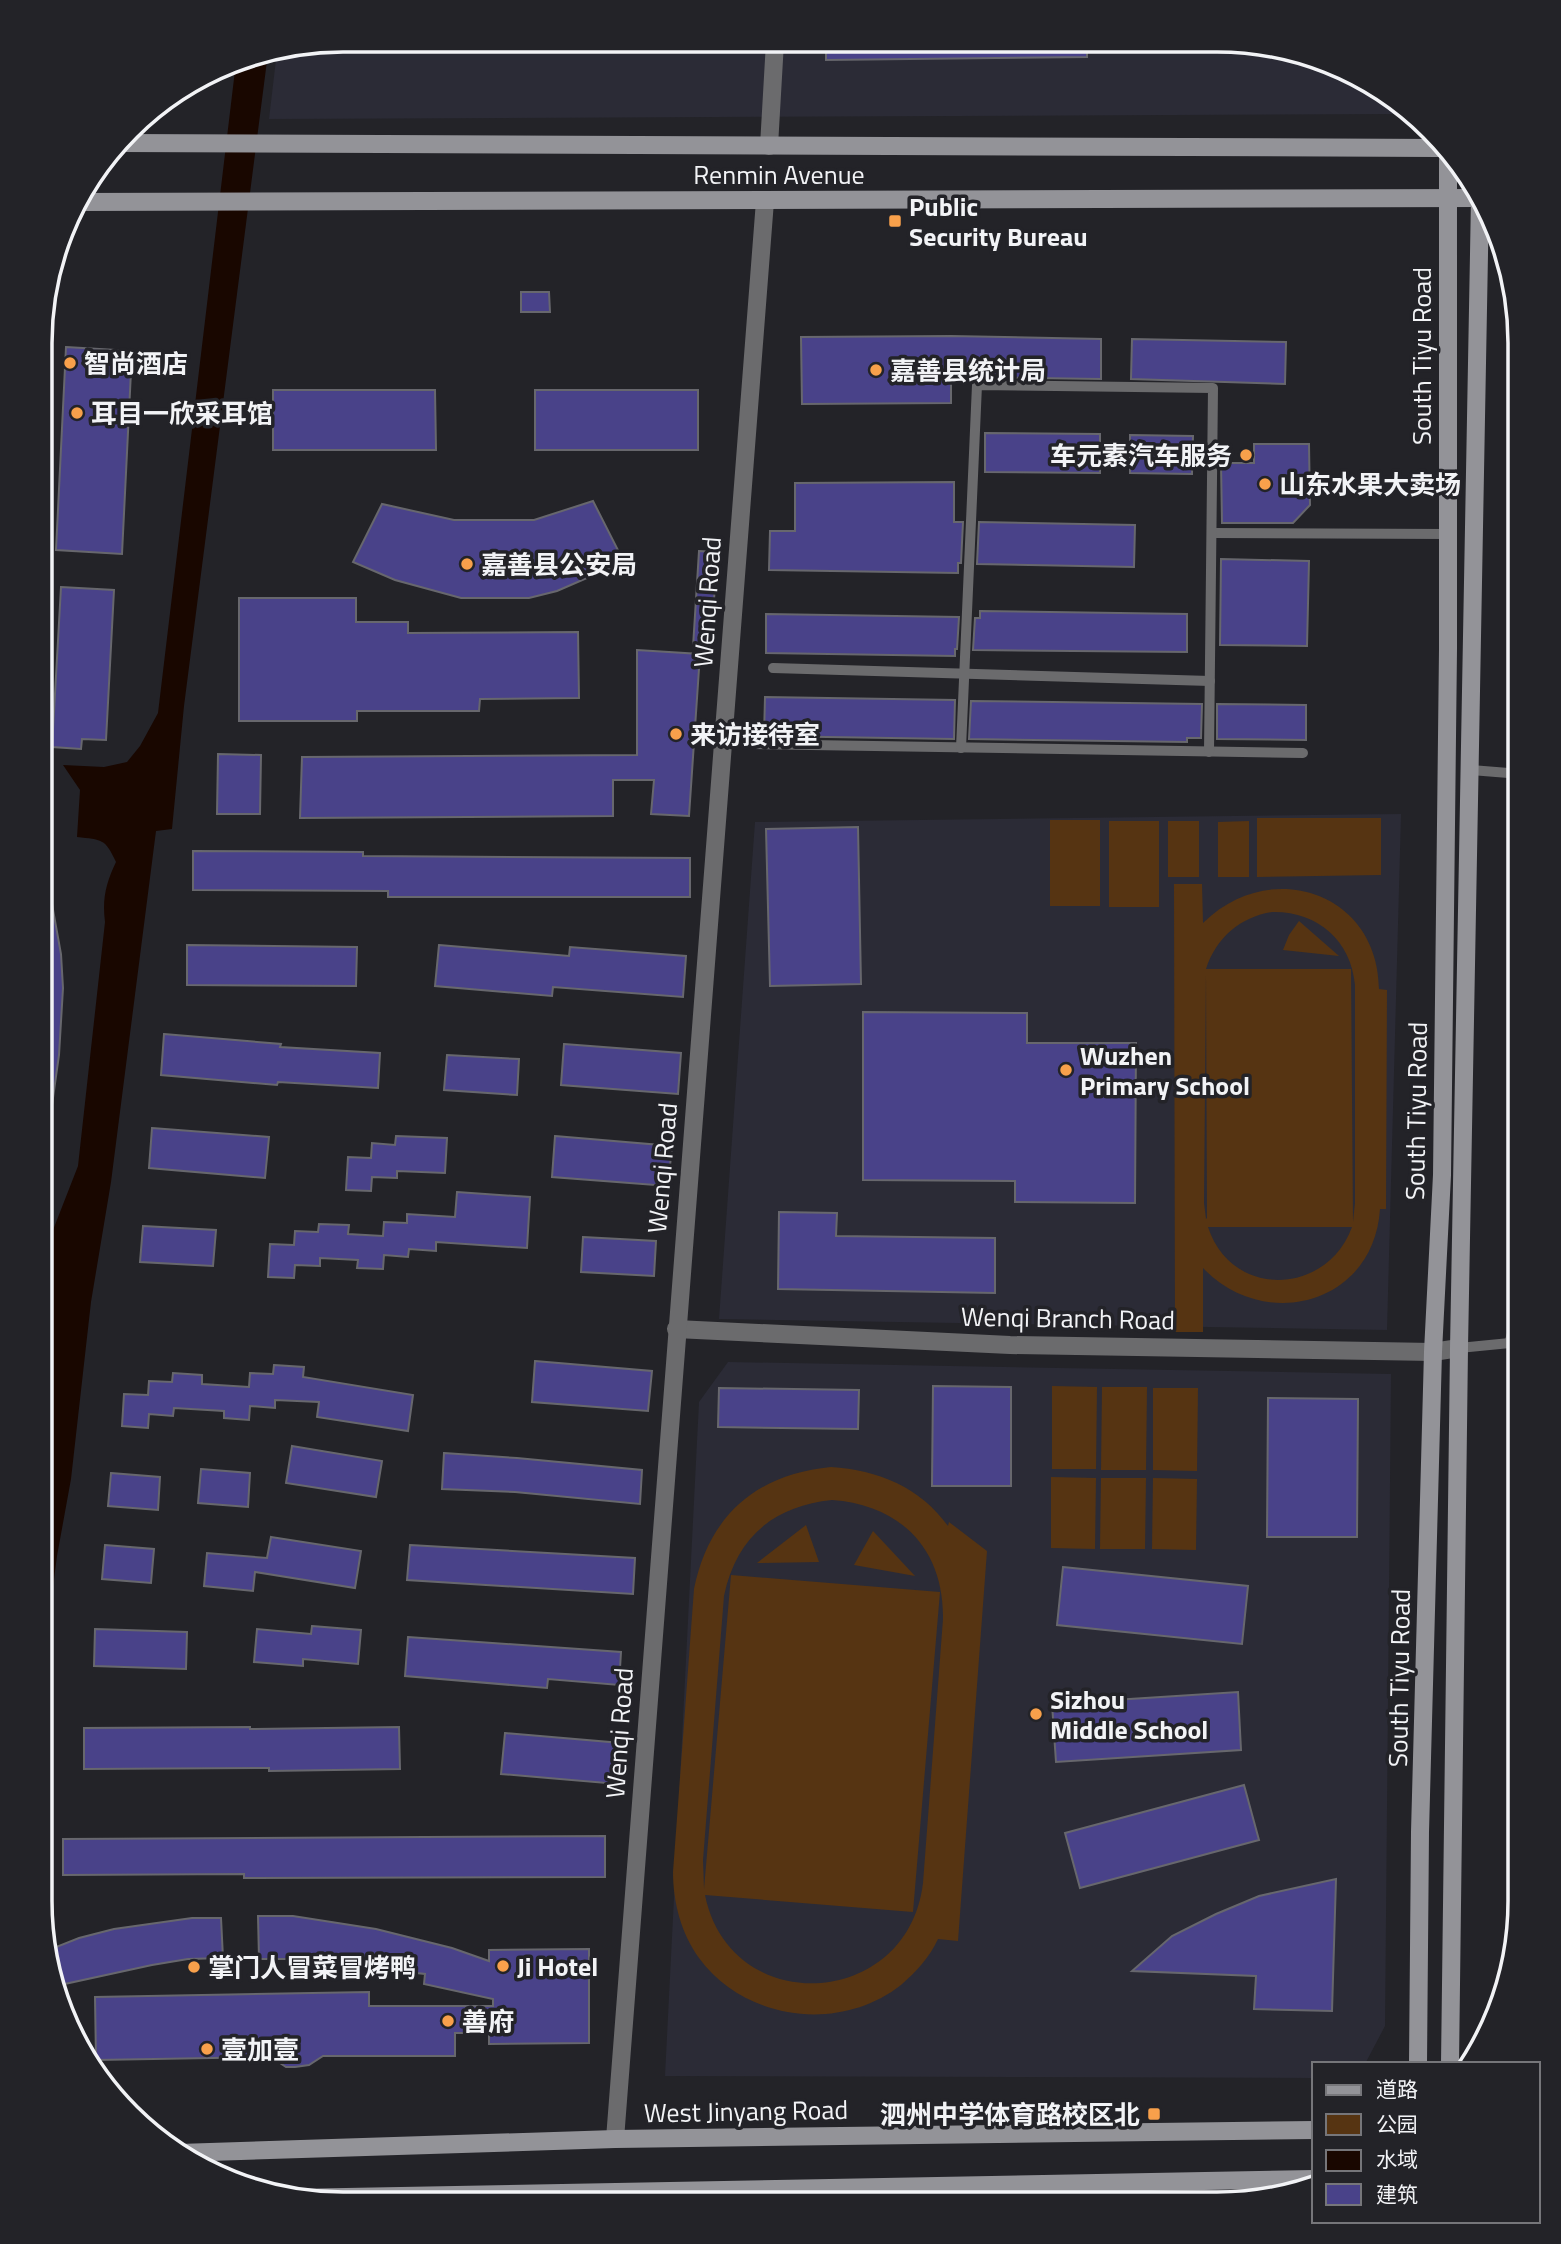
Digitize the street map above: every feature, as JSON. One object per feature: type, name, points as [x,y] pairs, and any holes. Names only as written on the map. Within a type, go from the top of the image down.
[{"type":"main road","name":"Renmin Avenue","points":[[133,143],[1432,148]]},
{"type":"main road","name":"South Tiyu Road","points":[[1418,2062],[1420,1832],[1433,1352],[1442,1175],[1448,761],[1448,166]]},
{"type":"main road","name":"Renmin Avenue","points":[[90,202],[1470,199]]},
{"type":"main road","name":"South Tiyu Road","points":[[1450,2062],[1479,218]]},
{"type":"main road","name":"West Jinyang Road","points":[[199,2152],[615,2139],[1312,2130]]},
{"type":"main road","points":[[575,2192],[1301,2179]]},
{"type":"street","points":[[769,146],[774,52]]},
{"type":"street","name":"Wenqi Road","points":[[615,2139],[765,201]]},
{"type":"street","name":"Wenqi Branch Road","points":[[676,1329],[1010,1345],[1433,1352],[1460,1348]]},
{"type":"lane","points":[[961,748],[977,385],[1213,388],[1209,752]]},
{"type":"lane","points":[[1212,533],[1447,534]]},
{"type":"lane","points":[[773,668],[1210,681]]},
{"type":"lane","points":[[753,744],[1303,753]]},
{"type":"lane","points":[[1471,770],[1508,773]]},
{"type":"lane","points":[[1460,1348],[1508,1342]]},
{"type":"shaded area","points":[[344,52],[1236,53],[1274,58],[1311,68],[1363,92],[1393,112],[1393,114],[269,119],[276,60]]},
{"type":"shaded area","name":"Wuzhen Primary School","points":[[1401,814],[1387,1330],[719,1319],[755,822]]},
{"type":"shaded area","name":"Sizhou Middle School","points":[[728,1362],[1391,1374],[1385,2026],[1366,2062],[1312,2062],[1312,2078],[665,2076],[699,1402]]},
{"type":"green space","points":[[1257,818],[1381,818],[1381,875],[1257,877]]},
{"type":"green space","points":[[1050,820],[1100,820],[1100,906],[1050,906]]},
{"type":"green space","points":[[1109,821],[1159,821],[1159,907],[1109,907]]},
{"type":"green space","points":[[1168,821],[1199,821],[1199,877],[1168,877]]},
{"type":"green space","points":[[1249,821],[1249,877],[1218,877],[1218,822]]},
{"type":"green space","points":[[1174,884],[1202,884],[1203,923],[1229,903],[1258,892],[1287,889],[1315,894],[1340,908],[1360,928],[1374,955],[1379,989],[1387,990],[1386,1209],[1380,1209],[1373,1241],[1359,1267],[1338,1287],[1312,1298],[1285,1303],[1256,1300],[1228,1288],[1203,1268],[1203,1332],[1175,1332]],"holes":[[[1272,912],[1303,917],[1329,931],[1347,954],[1352,969],[1355,985],[1353,1222],[1351,969],[1206,969],[1216,948],[1231,931],[1250,919]],[[1206,973],[1206,1219],[1204,1203]],[[1208,1227],[1352,1227],[1340,1250],[1322,1266],[1302,1276],[1279,1280],[1257,1277],[1237,1267],[1220,1251]]]},
{"type":"green space","points":[[1299,921],[1339,956],[1283,950]]},
{"type":"green space","points":[[1052,1386],[1097,1387],[1096,1469],[1052,1469]]},
{"type":"green space","points":[[1102,1387],[1147,1387],[1146,1470],[1101,1470]]},
{"type":"green space","points":[[1153,1388],[1198,1388],[1197,1471],[1153,1470]]},
{"type":"green space","points":[[831,1467],[848,1469],[897,1483],[925,1501],[948,1526],[949,1522],[987,1551],[958,1941],[938,1939],[912,1975],[877,2000],[850,2010],[822,2014],[794,2013],[767,2007],[741,1996],[718,1979],[699,1958],[683,1928],[676,1906],[673,1872],[694,1589],[701,1563],[724,1520],[740,1503],[759,1489],[804,1471]],"holes":[[[832,1500],[857,1504],[898,1521],[914,1535],[927,1552],[936,1572],[941,1594],[943,1619],[923,1883],[910,1925],[886,1956],[854,1975],[818,1983],[781,1979],[748,1963],[721,1935],[705,1895],[913,1912],[940,1592],[731,1575],[704,1889],[703,1860],[724,1596],[730,1575],[748,1542],[760,1528],[775,1518],[811,1503]]]},
{"type":"green space","points":[[1051,1477],[1096,1478],[1095,1549],[1051,1548]]},
{"type":"green space","points":[[1101,1478],[1146,1478],[1145,1549],[1100,1549]]},
{"type":"green space","points":[[1153,1478],[1197,1479],[1196,1550],[1152,1549]]},
{"type":"green space","points":[[806,1525],[819,1562],[757,1563]]},
{"type":"green space","points":[[873,1531],[915,1576],[854,1565]]},
{"type":"water","points":[[267,62],[184,706],[172,829],[156,831],[111,1182],[91,1302],[71,1479],[52,1594],[52,1233],[78,1166],[105,922],[105,898],[107,884],[116,862],[109,848],[102,842],[77,837],[80,790],[63,765],[104,767],[127,762],[140,746],[158,713],[235,74]]},
{"type":"building","points":[[826,52],[1087,52],[1087,57],[826,60]]},
{"type":"building","points":[[521,292],[549,292],[550,312],[521,312]]},
{"type":"building","name":"嘉善县统计局","points":[[801,337],[1101,339],[1101,379],[951,377],[951,403],[802,404]]},
{"type":"building","points":[[1132,339],[1286,342],[1285,384],[1131,379]]},
{"type":"building","points":[[66,347],[132,351],[122,554],[56,550]]},
{"type":"building","points":[[273,390],[435,390],[436,450],[273,450]]},
{"type":"building","points":[[535,390],[698,390],[698,450],[535,450]]},
{"type":"building","points":[[985,433],[1100,434],[1100,473],[985,472]]},
{"type":"building","points":[[1130,435],[1193,436],[1192,474],[1130,473]]},
{"type":"building","name":"山东水果大卖场","points":[[1254,444],[1309,444],[1310,505],[1293,523],[1222,523],[1221,463],[1254,463]]},
{"type":"building","points":[[954,482],[954,522],[963,522],[958,573],[769,570],[770,531],[795,531],[795,483]]},
{"type":"building","points":[[593,501],[624,562],[557,591],[529,598],[461,598],[395,580],[353,562],[382,504],[454,520],[534,520]]},
{"type":"building","points":[[979,522],[1135,525],[1134,567],[977,564]]},
{"type":"building","points":[[699,551],[717,552],[711,648],[693,647]]},
{"type":"building","points":[[1221,559],[1309,561],[1307,646],[1220,645]]},
{"type":"building","points":[[61,587],[114,590],[106,740],[82,739],[81,749],[52,747]]},
{"type":"building","points":[[239,598],[356,598],[356,622],[408,622],[408,633],[578,632],[579,698],[480,699],[479,711],[357,711],[357,721],[239,721]]},
{"type":"building","points":[[980,611],[1187,614],[1187,652],[973,650],[975,618],[980,618]]},
{"type":"building","points":[[766,614],[959,617],[957,649],[955,656],[766,653]]},
{"type":"building","points":[[637,650],[700,654],[689,816],[651,814],[654,780],[613,780],[613,816],[300,818],[302,757],[637,755]]},
{"type":"building","points":[[765,697],[955,700],[954,739],[764,736]]},
{"type":"building","points":[[971,701],[1202,704],[1201,738],[1187,738],[1187,742],[969,739]]},
{"type":"building","points":[[1217,704],[1306,705],[1306,740],[1217,739]]},
{"type":"building","points":[[218,754],[261,755],[260,814],[217,814]]},
{"type":"building","points":[[858,827],[861,984],[770,986],[766,829]]},
{"type":"building","points":[[193,851],[363,852],[363,856],[690,858],[690,897],[388,897],[388,891],[193,890]]},
{"type":"building","points":[[52,904],[61,954],[63,988],[59,1055],[52,1105]]},
{"type":"building","points":[[187,945],[357,947],[356,986],[187,985]]},
{"type":"building","points":[[439,945],[569,956],[570,947],[686,956],[683,997],[553,987],[552,996],[435,986]]},
{"type":"building","points":[[863,1012],[1027,1013],[1027,1043],[1136,1043],[1135,1203],[1015,1202],[1015,1181],[863,1180]]},
{"type":"building","points":[[164,1034],[281,1044],[280,1047],[380,1053],[378,1088],[278,1082],[277,1085],[161,1075]]},
{"type":"building","points":[[564,1044],[681,1053],[678,1094],[561,1085]]},
{"type":"building","points":[[447,1055],[519,1059],[517,1095],[444,1090]]},
{"type":"building","points":[[152,1128],[269,1137],[265,1178],[149,1168]]},
{"type":"building","points":[[396,1136],[447,1138],[445,1173],[397,1171],[397,1178],[372,1177],[371,1191],[346,1190],[348,1157],[371,1158],[372,1143],[395,1145]]},
{"type":"building","points":[[555,1136],[672,1146],[668,1186],[552,1177]]},
{"type":"building","points":[[457,1192],[530,1197],[527,1248],[436,1242],[436,1251],[409,1249],[408,1257],[384,1255],[383,1269],[357,1268],[358,1260],[320,1258],[320,1266],[295,1265],[294,1278],[268,1277],[270,1244],[294,1245],[295,1231],[318,1232],[319,1224],[349,1225],[348,1234],[383,1236],[384,1222],[407,1223],[407,1214],[455,1217]]},
{"type":"building","points":[[779,1212],[837,1213],[836,1236],[995,1238],[995,1293],[778,1289]]},
{"type":"building","points":[[143,1226],[216,1230],[213,1266],[140,1262]]},
{"type":"building","points":[[583,1237],[656,1241],[654,1276],[581,1272]]},
{"type":"building","points":[[535,1361],[652,1371],[648,1411],[532,1402]]},
{"type":"building","points":[[274,1365],[304,1367],[303,1377],[413,1395],[408,1431],[317,1417],[319,1402],[275,1400],[275,1408],[250,1406],[249,1420],[224,1418],[224,1411],[174,1408],[173,1416],[149,1414],[148,1428],[122,1426],[124,1394],[148,1395],[149,1381],[172,1382],[173,1373],[202,1375],[202,1384],[249,1387],[250,1373],[273,1374]]},
{"type":"building","points":[[933,1386],[1011,1387],[1011,1486],[932,1486]]},
{"type":"building","points":[[719,1388],[859,1390],[858,1429],[718,1427]]},
{"type":"building","points":[[1268,1398],[1358,1399],[1357,1537],[1267,1537]]},
{"type":"building","points":[[292,1446],[382,1461],[376,1497],[286,1483]]},
{"type":"building","points":[[444,1453],[642,1470],[640,1504],[515,1492],[442,1489]]},
{"type":"building","points":[[201,1469],[250,1473],[248,1507],[198,1503]]},
{"type":"building","points":[[111,1473],[160,1477],[158,1510],[108,1506]]},
{"type":"building","points":[[271,1537],[361,1551],[355,1588],[255,1572],[253,1591],[204,1586],[207,1553],[267,1558]]},
{"type":"building","points":[[105,1545],[154,1549],[151,1583],[102,1579]]},
{"type":"building","points":[[410,1545],[635,1558],[633,1594],[407,1580]]},
{"type":"building","points":[[1063,1567],[1248,1586],[1242,1644],[1057,1625]]},
{"type":"building","points":[[312,1626],[361,1630],[358,1664],[303,1659],[303,1666],[254,1662],[257,1629],[311,1634]]},
{"type":"building","points":[[95,1629],[187,1632],[186,1669],[94,1666]]},
{"type":"building","points":[[408,1637],[621,1652],[619,1685],[548,1679],[547,1688],[405,1676]]},
{"type":"building","points":[[1238,1692],[1241,1750],[1056,1762],[1052,1704]]},
{"type":"building","points":[[399,1727],[400,1769],[84,1769],[84,1728]]},
{"type":"building","points":[[505,1733],[621,1743],[618,1784],[501,1774]]},
{"type":"building","points":[[1244,1785],[1259,1840],[1080,1888],[1065,1833]]},
{"type":"building","points":[[605,1836],[605,1877],[244,1878],[244,1874],[63,1875],[63,1839]]},
{"type":"building","points":[[1336,1879],[1332,2011],[1254,2009],[1256,1976],[1132,1971],[1172,1936],[1216,1914],[1259,1896]]},
{"type":"building","points":[[258,1916],[293,1916],[376,1929],[452,1948],[489,1961],[489,1950],[589,1949],[589,2043],[489,2044],[489,2033],[455,2033],[455,2056],[323,2056],[309,2065],[295,2067],[286,2067],[271,2057],[101,2060],[96,2052],[95,1997],[369,1992],[369,2006],[493,2006],[493,1999],[424,1984],[425,1974],[288,1959],[259,1959]]},
{"type":"building","points":[[192,1918],[221,1918],[223,1958],[188,1959],[65,1984],[56,1947],[114,1929]]},
{"type":"place","name":"Public Security Bureau","points":[[895,221]]},
{"type":"place","name":"智尚酒店","points":[[70,363]]},
{"type":"place","name":"嘉善县统计局","points":[[876,370]]},
{"type":"place","name":"耳目一欣采耳馆","points":[[77,413]]},
{"type":"place","name":"车元素汽车服务","points":[[1246,455]]},
{"type":"place","name":"山东水果大卖场","points":[[1265,484]]},
{"type":"place","name":"嘉善县公安局","points":[[467,564]]},
{"type":"place","name":"来访接待室","points":[[676,734]]},
{"type":"place","name":"Wuzhen Primary School","points":[[1066,1070]]},
{"type":"place","name":"Sizhou Middle School","points":[[1036,1714]]},
{"type":"place","name":"Ji Hotel","points":[[503,1966]]},
{"type":"place","name":"掌门人冒菜冒烤鸭","points":[[194,1967]]},
{"type":"place","name":"善府","points":[[448,2021]]},
{"type":"place","name":"壹加壹","points":[[207,2049]]},
{"type":"place","name":"泗州中学体育路校区北","points":[[1154,2114]]}]
